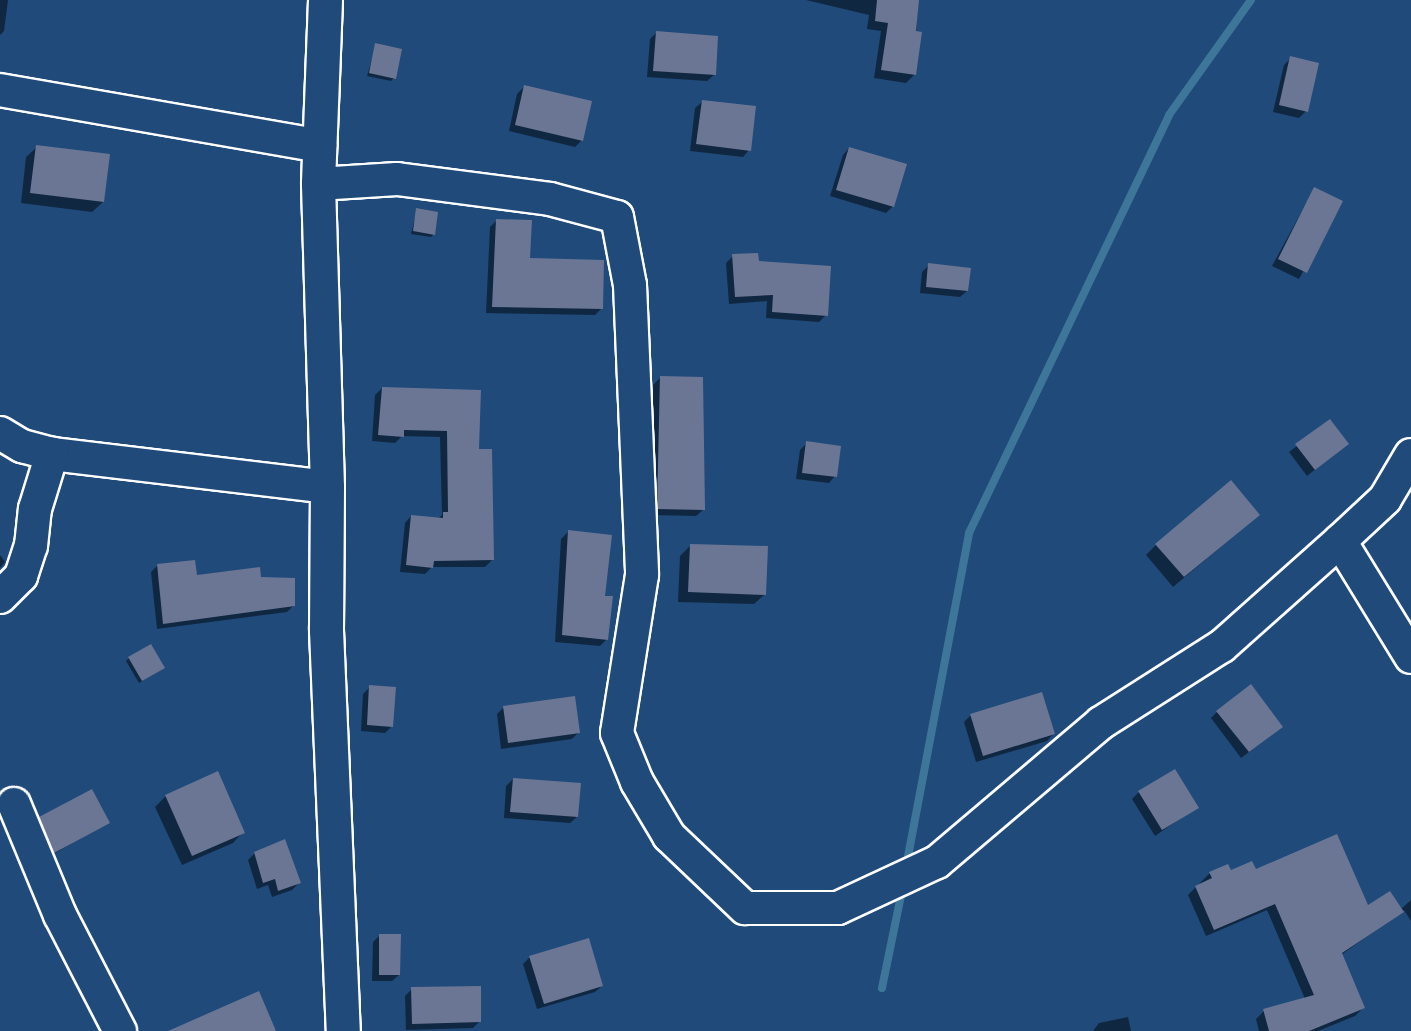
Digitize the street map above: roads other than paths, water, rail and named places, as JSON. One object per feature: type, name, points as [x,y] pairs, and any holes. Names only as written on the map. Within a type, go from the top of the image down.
[{"type":"street","points":[[325,0],[318,184],[327,487],[326,630],[343,1031]]},
{"type":"street","points":[[0,90],[320,146]]},
{"type":"street","points":[[318,184],[398,179],[550,198],[617,216],[630,285],[642,575],[617,733],[637,782],[669,836],[744,908],[838,908],[937,862],[1101,723],[1222,646],[1385,499],[1411,455]]},
{"type":"street","points":[[0,433],[22,446],[52,454],[327,487]]},
{"type":"street","points":[[0,597],[21,576],[31,546],[35,509],[52,454]]},
{"type":"street","points":[[1340,541],[1411,657]]},
{"type":"street","points":[[14,804],[60,915],[120,1031]]},
{"type":"waterway","points":[[906,867],[969,533],[1169,115],[1251,0]]},
{"type":"waterway","points":[[882,988],[903,886]]}]
